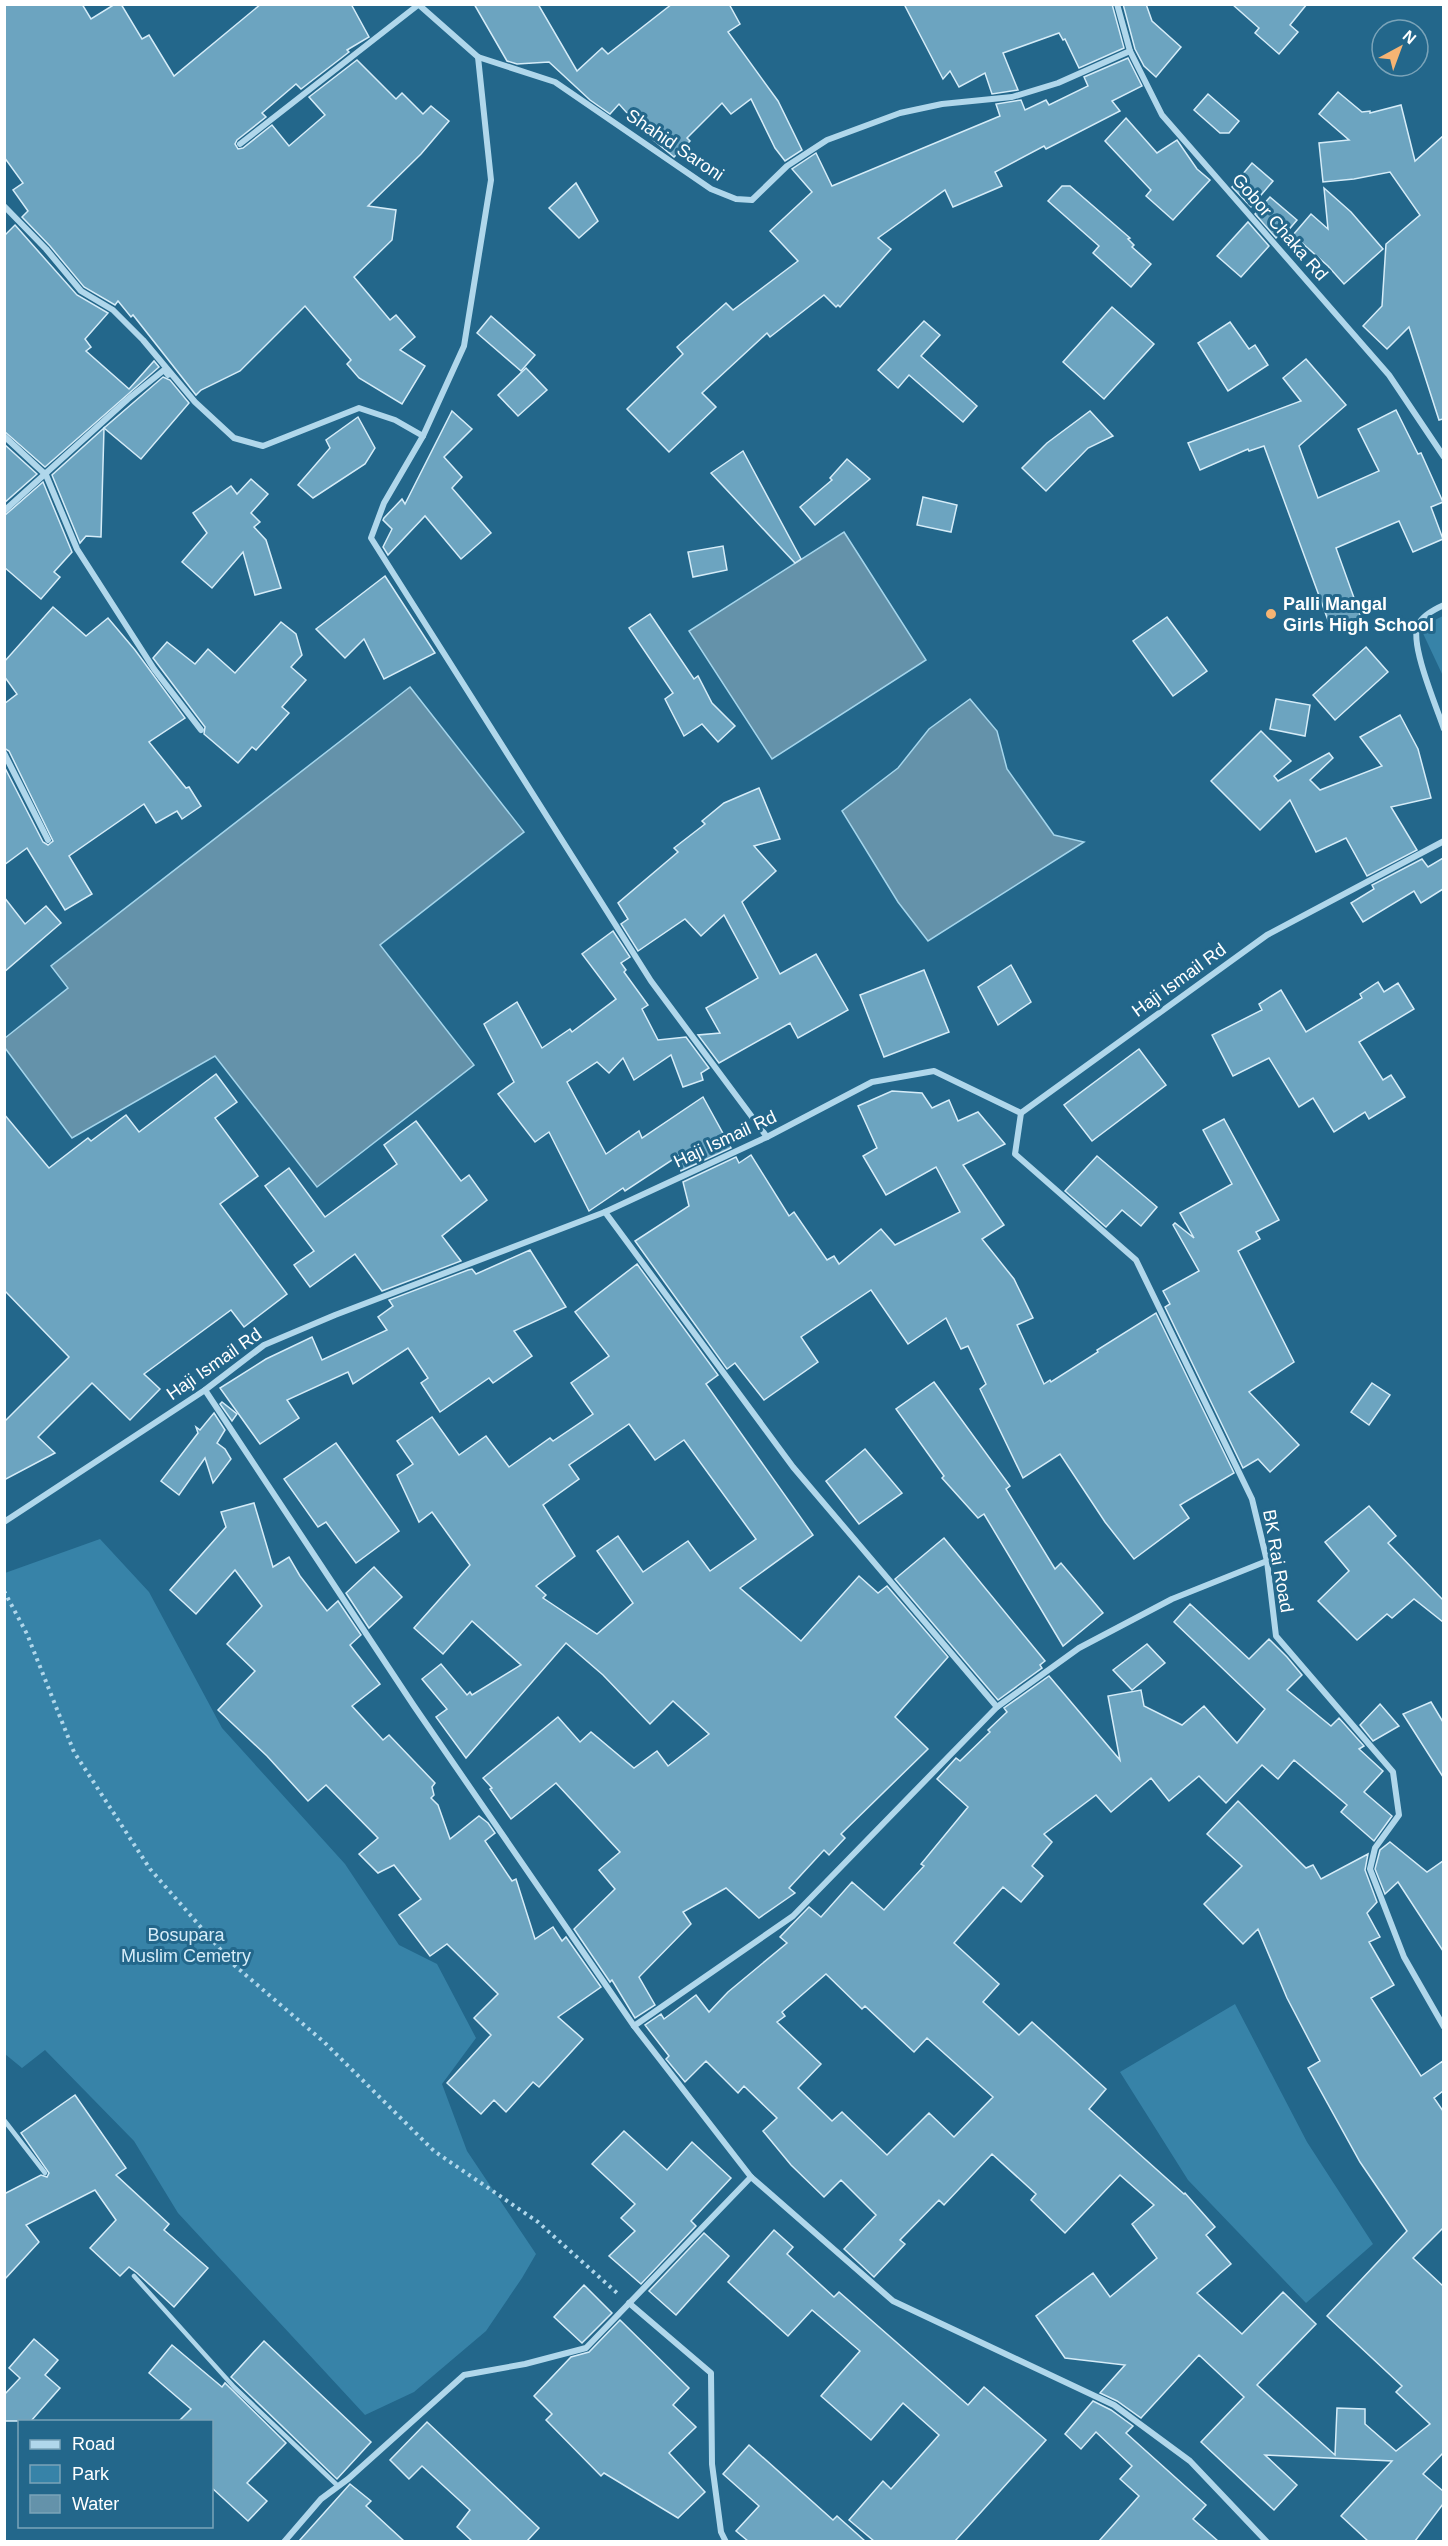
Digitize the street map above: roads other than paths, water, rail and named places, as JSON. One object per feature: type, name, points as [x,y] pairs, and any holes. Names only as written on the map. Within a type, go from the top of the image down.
[{"type":"street","name":"Gobor Chaka Rd","points":[[1118,4],[1131,51],[1162,115],[1389,375],[1443,457]]},
{"type":"street","name":"Shahid Saroni","points":[[418,5],[478,57],[555,82],[711,189],[736,199],[752,200],[787,166],[827,140],[900,112],[942,104],[1012,97],[1058,83],[1131,51]]},
{"type":"street","points":[[240,144],[418,5]]},
{"type":"street","points":[[478,57],[491,180],[464,346],[423,436],[384,503],[371,538],[651,981],[767,1137]]},
{"type":"street","points":[[4,207],[46,249],[81,291],[113,310],[143,340],[195,402]]},
{"type":"street","points":[[4,511],[128,399],[164,370],[234,438],[263,446],[359,408],[395,420],[423,436]]},
{"type":"street","points":[[4,436],[46,475],[77,549],[154,669],[201,730]]},
{"type":"street","points":[[1443,605],[1418,624],[1414,640],[1443,729]]},
{"type":"street","points":[[4,753],[48,840]]},
{"type":"street","name":"Haji Ismail Rd","points":[[4,1522],[205,1390],[264,1345],[335,1315],[605,1212],[767,1137],[872,1082],[934,1071],[1021,1113],[1267,935],[1443,841]]},
{"type":"street","name":"BK Rai Road","points":[[1021,1113],[1015,1154],[1136,1260],[1252,1499],[1267,1561],[1276,1636],[1393,1772],[1399,1815],[1375,1848],[1370,1869],[1404,1957],[1443,2027]]},
{"type":"street","points":[[605,1212],[793,1467],[997,1707]]},
{"type":"street","points":[[205,1390],[414,1706],[634,2026],[751,2176],[893,2301],[1114,2405],[1190,2461],[1267,2541]]},
{"type":"street","points":[[634,2026],[793,1916],[997,1707],[1079,1648],[1172,1599],[1267,1561]]},
{"type":"street","points":[[284,2541],[321,2499],[464,2375],[525,2364],[586,2348],[751,2176]]},
{"type":"street","points":[[629,2303],[711,2373],[712,2464],[721,2532],[726,2541]]},
{"type":"lane","points":[[4,2120],[45,2173]]},
{"type":"lane","points":[[134,2276],[234,2387],[338,2486]]},
{"type":"water","points":[[844,532],[926,660],[772,759],[689,631]]},
{"type":"water","points":[[410,687],[524,832],[380,945],[474,1065],[317,1187],[215,1056],[72,1138],[5,1048],[5,1038],[68,988],[51,966]]},
{"type":"water","points":[[970,699],[997,731],[1007,769],[1054,835],[1084,842],[928,941],[898,902],[842,811],[898,768],[929,729]]},
{"type":"place","name":"Palli Mangal Girls High School","points":[[1271,614]]},
{"type":"park label","name":"Bosupara Muslim Cemetry","points":[[186,1945]]}]
